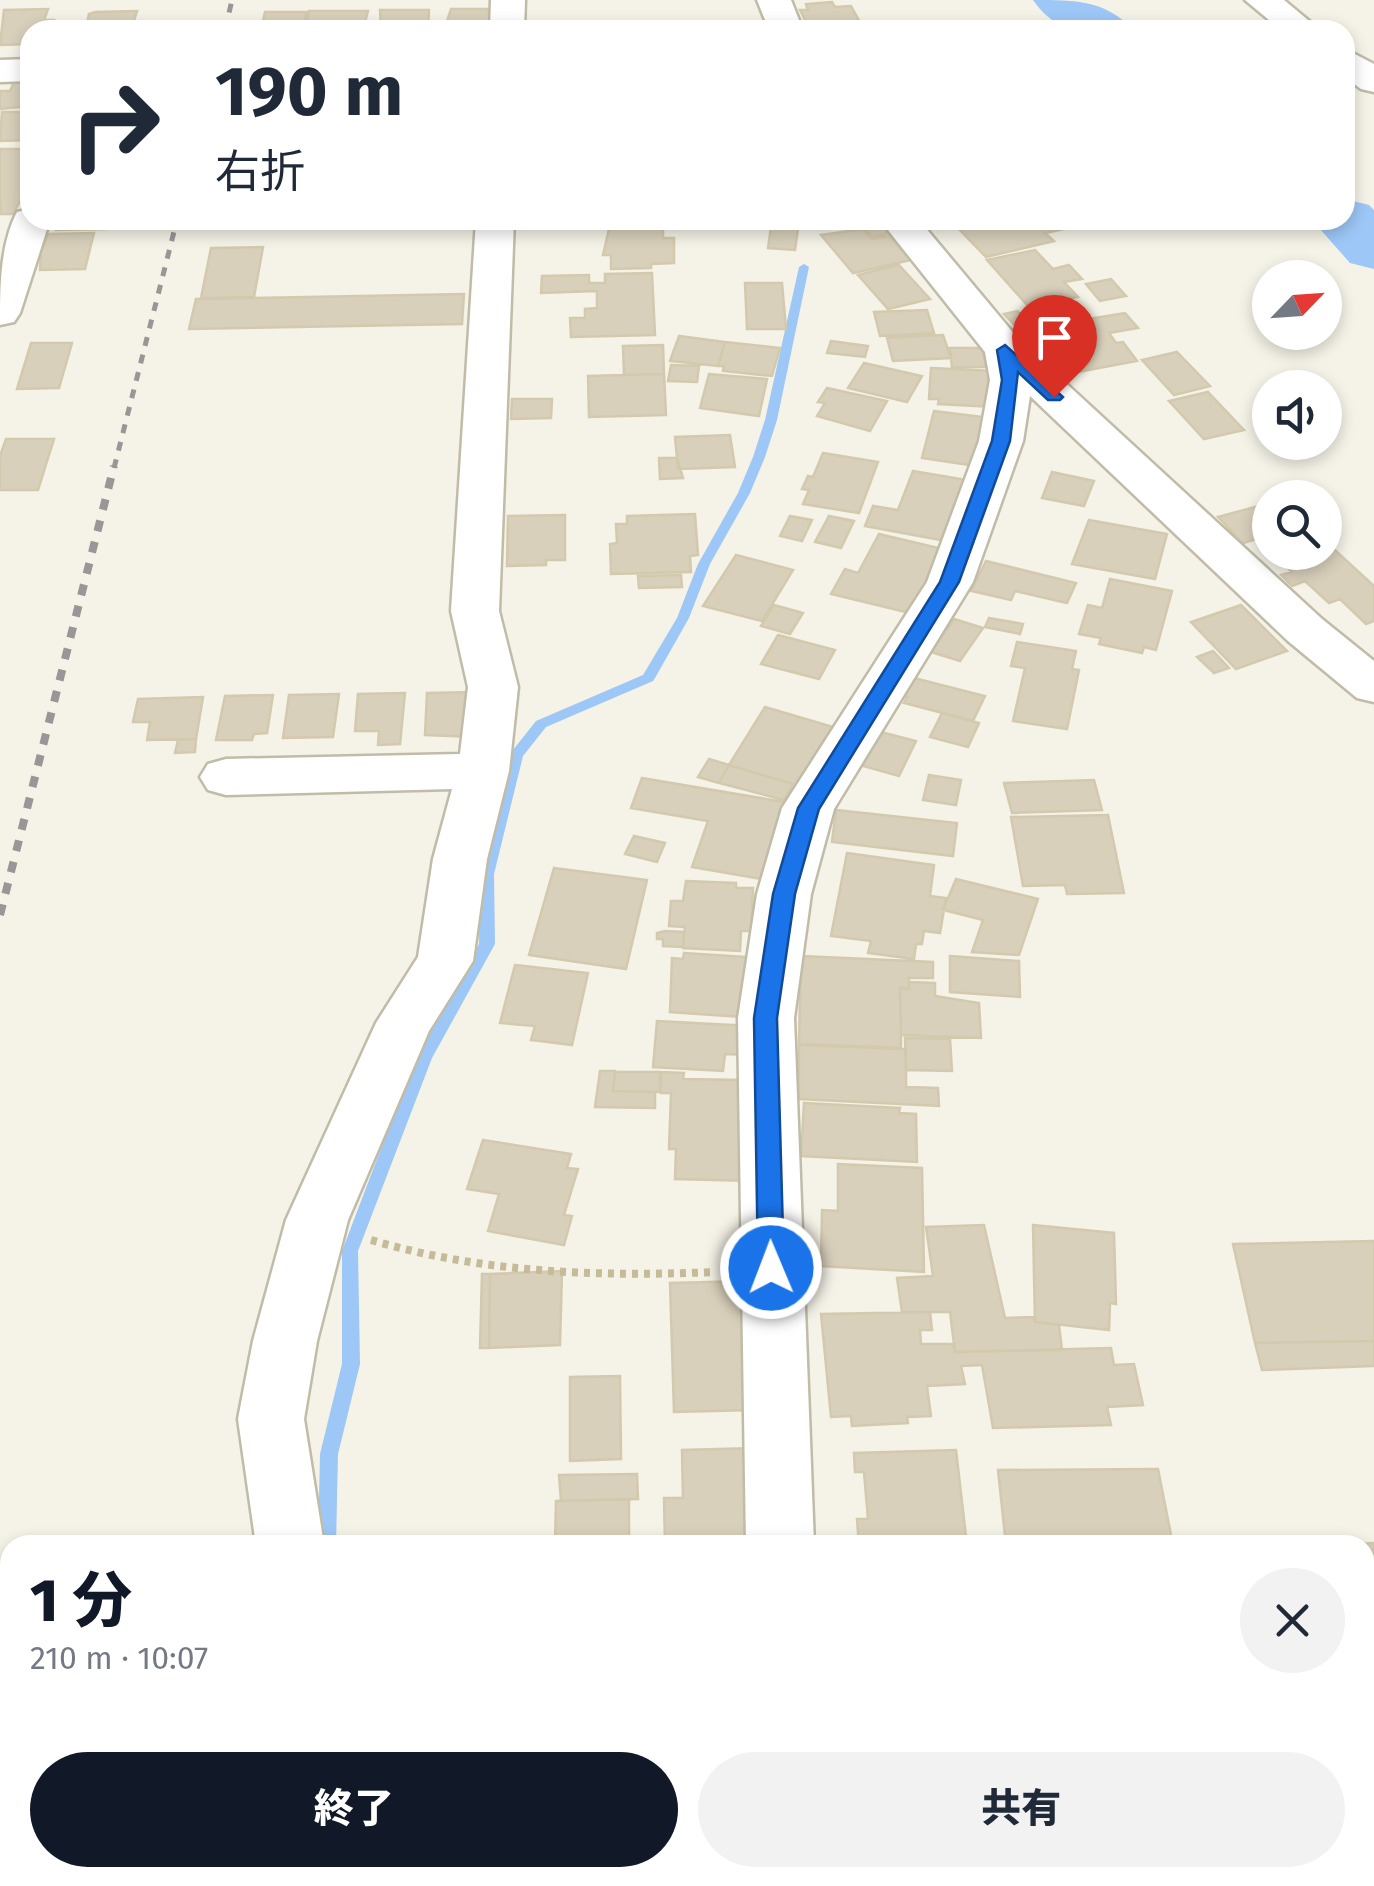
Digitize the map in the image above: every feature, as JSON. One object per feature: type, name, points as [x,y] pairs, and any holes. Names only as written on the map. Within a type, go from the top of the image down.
[{"type":"street","points":[[1262,0],[1289,20]]},
{"type":"street","points":[[0,313],[27,230]]},
{"type":"street","points":[[289,1535],[271,1418],[285,1341],[317,1220],[404,1023],[445,962],[460,859],[484,771],[492,687],[475,611],[495,230]]},
{"type":"street","points":[[907,230],[1005,350],[1305,630],[1374,686]]},
{"type":"street","points":[[780,1535],[766,1018],[784,894],[808,808],[950,582],[1001,441],[1011,380],[1005,350]]},
{"type":"street","points":[[226,777],[484,771]]},
{"type":"path","points":[[381,1243],[484,1265],[661,1275],[771,1268]]},
{"type":"building","points":[[832,2],[835,7],[851,6],[859,20],[805,20],[800,10],[808,10],[806,4]]},
{"type":"building","points":[[48,9],[44,20],[20,20],[20,44],[0,45],[4,10]]},
{"type":"building","points":[[451,9],[488,9],[490,20],[447,20]]},
{"type":"building","points":[[380,10],[429,10],[428,20],[380,20]]},
{"type":"building","points":[[137,11],[134,20],[88,20],[89,14]]},
{"type":"building","points":[[309,11],[368,11],[366,20],[307,20]]},
{"type":"building","points":[[265,12],[307,12],[305,20],[263,20]]},
{"type":"building","points":[[16,78],[20,78],[20,107],[0,109],[0,91],[10,91]]},
{"type":"building","points":[[2,112],[20,112],[20,140],[0,141]]},
{"type":"building","points":[[0,149],[20,149],[20,201],[13,214],[0,214]]},
{"type":"building","points":[[609,230],[663,230],[663,238],[674,238],[674,263],[611,269],[611,255],[603,255]]},
{"type":"building","points":[[771,230],[798,230],[795,250],[768,248]]},
{"type":"building","points":[[864,230],[872,239],[889,236],[911,260],[853,273],[821,235]]},
{"type":"building","points":[[866,230],[894,232],[872,237]]},
{"type":"building","points":[[960,230],[1059,230],[1045,233],[1054,241],[986,257]]},
{"type":"building","points":[[94,233],[85,269],[40,270],[41,251],[49,234]]},
{"type":"building","points":[[263,247],[254,297],[201,298],[211,248]]},
{"type":"building","points":[[1035,250],[1053,269],[1069,265],[1082,279],[1064,282],[1078,297],[1061,300],[1076,317],[1044,324],[987,260]]},
{"type":"building","points":[[899,265],[930,299],[888,309],[858,275]]},
{"type":"building","points":[[652,273],[655,335],[571,337],[570,318],[585,318],[585,309],[597,308],[597,291],[541,293],[542,276],[589,275],[589,283],[605,283],[605,274]]},
{"type":"building","points":[[1111,279],[1126,296],[1100,301],[1086,284]]},
{"type":"building","points":[[745,283],[782,283],[786,329],[747,329]]},
{"type":"building","points":[[464,294],[462,324],[189,329],[196,299]]},
{"type":"building","points":[[927,310],[934,333],[880,336],[874,312]]},
{"type":"building","points":[[1017,311],[1032,326],[1018,329],[1004,314]]},
{"type":"building","points":[[1125,313],[1138,328],[1109,333],[1116,343],[1123,342],[1137,361],[1068,374],[1033,328]]},
{"type":"building","points":[[943,335],[951,358],[893,361],[887,338]]},
{"type":"building","points":[[679,336],[725,342],[718,366],[670,361]]},
{"type":"building","points":[[831,341],[868,346],[865,357],[827,353]]},
{"type":"building","points":[[725,342],[780,348],[772,376],[723,371],[724,366],[718,366]]},
{"type":"building","points":[[31,343],[72,343],[59,388],[17,389]]},
{"type":"building","points":[[663,345],[664,374],[624,375],[623,346]]},
{"type":"building","points":[[950,348],[982,348],[986,367],[952,367]]},
{"type":"building","points":[[1177,352],[1210,386],[1174,395],[1142,360]]},
{"type":"building","points":[[864,363],[922,376],[907,402],[848,388]]},
{"type":"building","points":[[671,365],[699,366],[697,382],[668,381]]},
{"type":"building","points":[[931,368],[994,371],[994,407],[938,404],[939,399],[929,399]]},
{"type":"building","points":[[664,374],[666,415],[589,417],[588,376]]},
{"type":"building","points":[[709,374],[767,379],[759,416],[700,408]]},
{"type":"building","points":[[827,388],[887,401],[870,431],[817,416],[825,403],[818,402]]},
{"type":"building","points":[[1208,392],[1244,430],[1204,439],[1169,401]]},
{"type":"building","points":[[512,399],[552,399],[551,418],[511,419]]},
{"type":"building","points":[[934,411],[991,418],[983,467],[922,458]]},
{"type":"building","points":[[730,435],[735,467],[678,469],[675,437]]},
{"type":"building","points":[[6,439],[54,439],[38,490],[0,490],[0,456]]},
{"type":"building","points":[[823,453],[878,462],[859,513],[803,504],[809,490],[802,489],[808,476],[813,477]]},
{"type":"building","points":[[659,458],[677,458],[683,478],[660,479]]},
{"type":"building","points":[[913,471],[978,482],[957,543],[865,526],[873,506],[898,510]]},
{"type":"building","points":[[1052,472],[1094,481],[1084,506],[1042,498]]},
{"type":"building","points":[[1252,508],[1252,540],[1243,543],[1218,517]]},
{"type":"building","points":[[695,514],[698,555],[690,556],[691,572],[611,574],[610,544],[617,543],[616,524],[627,524],[627,516]]},
{"type":"building","points":[[565,515],[565,560],[546,560],[546,565],[507,566],[508,516]]},
{"type":"building","points":[[790,516],[812,520],[802,541],[780,536]]},
{"type":"building","points":[[829,516],[854,521],[841,548],[815,542]]},
{"type":"building","points":[[1089,520],[1167,534],[1155,579],[1072,564]]},
{"type":"building","points":[[879,534],[947,550],[914,614],[831,594],[845,569],[858,573]]},
{"type":"building","points":[[736,555],[793,570],[762,621],[703,606]]},
{"type":"building","points":[[1342,557],[1374,586],[1374,621],[1366,624],[1340,599],[1329,603],[1305,581],[1292,586],[1281,575],[1342,570]]},
{"type":"building","points":[[986,561],[1076,583],[1067,603],[1015,591],[1011,600],[971,591]]},
{"type":"building","points":[[681,575],[682,587],[639,588],[638,576]]},
{"type":"building","points":[[1110,579],[1172,591],[1156,650],[1144,647],[1142,653],[1099,644],[1101,638],[1079,634],[1088,605],[1102,608]]},
{"type":"building","points":[[774,605],[803,613],[790,634],[761,626]]},
{"type":"building","points":[[1241,605],[1287,651],[1236,669],[1191,622]]},
{"type":"building","points":[[989,618],[1023,624],[1020,634],[985,627]]},
{"type":"building","points":[[954,619],[983,628],[960,661],[931,652]]},
{"type":"building","points":[[778,635],[835,650],[819,679],[761,664]]},
{"type":"building","points":[[1017,642],[1076,651],[1072,669],[1079,670],[1067,729],[1013,721],[1025,668],[1011,666]]},
{"type":"building","points":[[1213,651],[1229,668],[1214,673],[1197,657]]},
{"type":"building","points":[[910,677],[985,696],[973,721],[904,703],[907,697],[900,696]]},
{"type":"building","points":[[475,692],[474,737],[425,735],[427,693]]},
{"type":"building","points":[[405,693],[400,744],[378,745],[379,731],[355,731],[358,694]]},
{"type":"building","points":[[339,694],[333,737],[283,738],[289,695]]},
{"type":"building","points":[[273,695],[267,733],[254,734],[252,740],[216,740],[225,696]]},
{"type":"building","points":[[203,697],[196,739],[147,740],[150,722],[133,722],[138,699]]},
{"type":"building","points":[[765,707],[833,727],[799,786],[729,765]]},
{"type":"building","points":[[942,713],[979,723],[968,747],[930,737]]},
{"type":"building","points":[[873,730],[916,741],[899,776],[856,764]]},
{"type":"building","points":[[196,739],[195,752],[175,753],[178,740]]},
{"type":"building","points":[[709,759],[729,765],[719,783],[698,777]]},
{"type":"building","points":[[729,765],[793,784],[784,800],[719,783]]},
{"type":"building","points":[[929,775],[961,780],[956,805],[923,800]]},
{"type":"building","points":[[642,778],[784,802],[762,879],[692,867],[708,821],[631,808]]},
{"type":"building","points":[[1094,780],[1102,810],[1012,813],[1004,783]]},
{"type":"building","points":[[836,810],[957,823],[953,856],[832,842]]},
{"type":"building","points":[[1108,815],[1124,893],[1067,894],[1065,885],[1023,886],[1011,817]]},
{"type":"building","points":[[634,836],[665,843],[657,862],[625,854]]},
{"type":"building","points":[[847,853],[934,865],[930,896],[946,898],[940,933],[924,931],[922,944],[916,944],[914,959],[868,953],[871,941],[831,936]]},
{"type":"building","points":[[554,868],[647,880],[626,969],[529,955]]},
{"type":"building","points":[[956,879],[1038,899],[1019,955],[972,952],[983,920],[943,910]]},
{"type":"building","points":[[686,881],[736,883],[736,888],[753,888],[751,931],[741,931],[740,951],[683,948],[685,927],[669,926],[671,901],[683,901]]},
{"type":"building","points":[[684,932],[683,947],[663,946],[657,933]]},
{"type":"building","points":[[684,953],[760,958],[756,1018],[670,1012],[672,958],[683,959]]},
{"type":"building","points":[[801,956],[933,962],[933,978],[909,978],[909,989],[900,988],[901,1048],[799,1044]]},
{"type":"building","points":[[950,956],[1019,961],[1020,997],[950,992]]},
{"type":"building","points":[[515,965],[588,973],[572,1045],[531,1040],[535,1026],[500,1023]]},
{"type":"building","points":[[909,982],[935,983],[935,996],[979,1003],[981,1038],[901,1035],[900,988],[909,989]]},
{"type":"building","points":[[657,1021],[750,1026],[748,1055],[725,1054],[723,1071],[653,1067]]},
{"type":"building","points":[[905,1038],[950,1039],[952,1071],[906,1070]]},
{"type":"building","points":[[799,1045],[906,1049],[906,1087],[938,1088],[939,1106],[799,1099]]},
{"type":"building","points":[[600,1071],[615,1071],[613,1091],[655,1092],[655,1108],[595,1107]]},
{"type":"building","points":[[615,1072],[660,1072],[660,1092],[613,1091]]},
{"type":"building","points":[[661,1072],[684,1073],[683,1079],[745,1080],[751,1181],[675,1179],[676,1149],[669,1149],[671,1093],[661,1093]]},
{"type":"building","points":[[804,1103],[900,1108],[899,1113],[916,1114],[917,1162],[801,1156]]},
{"type":"building","points":[[483,1140],[571,1154],[567,1168],[578,1169],[564,1215],[572,1216],[564,1245],[488,1231],[499,1194],[467,1189]]},
{"type":"building","points":[[838,1164],[922,1168],[924,1272],[821,1266],[822,1210],[838,1211]]},
{"type":"building","points":[[984,1225],[1005,1318],[1034,1317],[1035,1322],[1059,1325],[1062,1350],[955,1352],[950,1312],[902,1312],[897,1278],[933,1276],[926,1227]]},
{"type":"building","points":[[1033,1225],[1114,1233],[1116,1304],[1110,1303],[1109,1330],[1035,1322]]},
{"type":"building","points":[[1374,1241],[1374,1341],[1255,1343],[1233,1244]]},
{"type":"building","points":[[562,1271],[560,1345],[489,1348],[490,1274]]},
{"type":"building","points":[[482,1274],[490,1274],[489,1348],[480,1348]]},
{"type":"building","points":[[747,1281],[755,1410],[674,1412],[670,1283]]},
{"type":"building","points":[[930,1312],[932,1330],[920,1330],[921,1344],[953,1344],[955,1352],[1111,1348],[1114,1365],[1134,1364],[1143,1405],[1107,1407],[1111,1425],[993,1428],[982,1365],[961,1366],[965,1384],[927,1386],[931,1416],[907,1417],[908,1423],[852,1426],[851,1416],[831,1417],[821,1314]]},
{"type":"building","points":[[1374,1341],[1374,1366],[1262,1370],[1255,1343]]},
{"type":"building","points":[[620,1376],[621,1459],[570,1461],[570,1377]]},
{"type":"building","points":[[755,1448],[759,1535],[665,1535],[664,1498],[683,1498],[682,1450]]},
{"type":"building","points":[[956,1450],[966,1535],[858,1535],[857,1519],[868,1519],[864,1472],[855,1472],[854,1453]]},
{"type":"building","points":[[1158,1469],[1171,1535],[1005,1535],[998,1470]]},
{"type":"building","points":[[637,1474],[638,1499],[561,1501],[559,1475]]},
{"type":"building","points":[[629,1499],[629,1535],[555,1535],[556,1501]]},
{"type":"waterway","points":[[1062,0],[1089,20]]},
{"type":"waterway","points":[[1355,229],[1374,249]]},
{"type":"waterway","points":[[327,1535],[329,1454],[351,1364],[350,1251],[424,1057],[487,944],[487,874],[516,755],[541,724],[648,678],[683,618],[704,564],[744,493],[759,457],[771,420],[804,267]]},
{"type":"railway","points":[[227,20],[232,0]]},
{"type":"railway","points":[[114,468],[174,230]]},
{"type":"railway","points":[[0,915],[114,466]]},
{"type":"route","points":[[771,1268],[766,1018],[784,894],[808,808],[950,582],[1001,441],[1011,380],[1005,350],[1054,397]]}]
